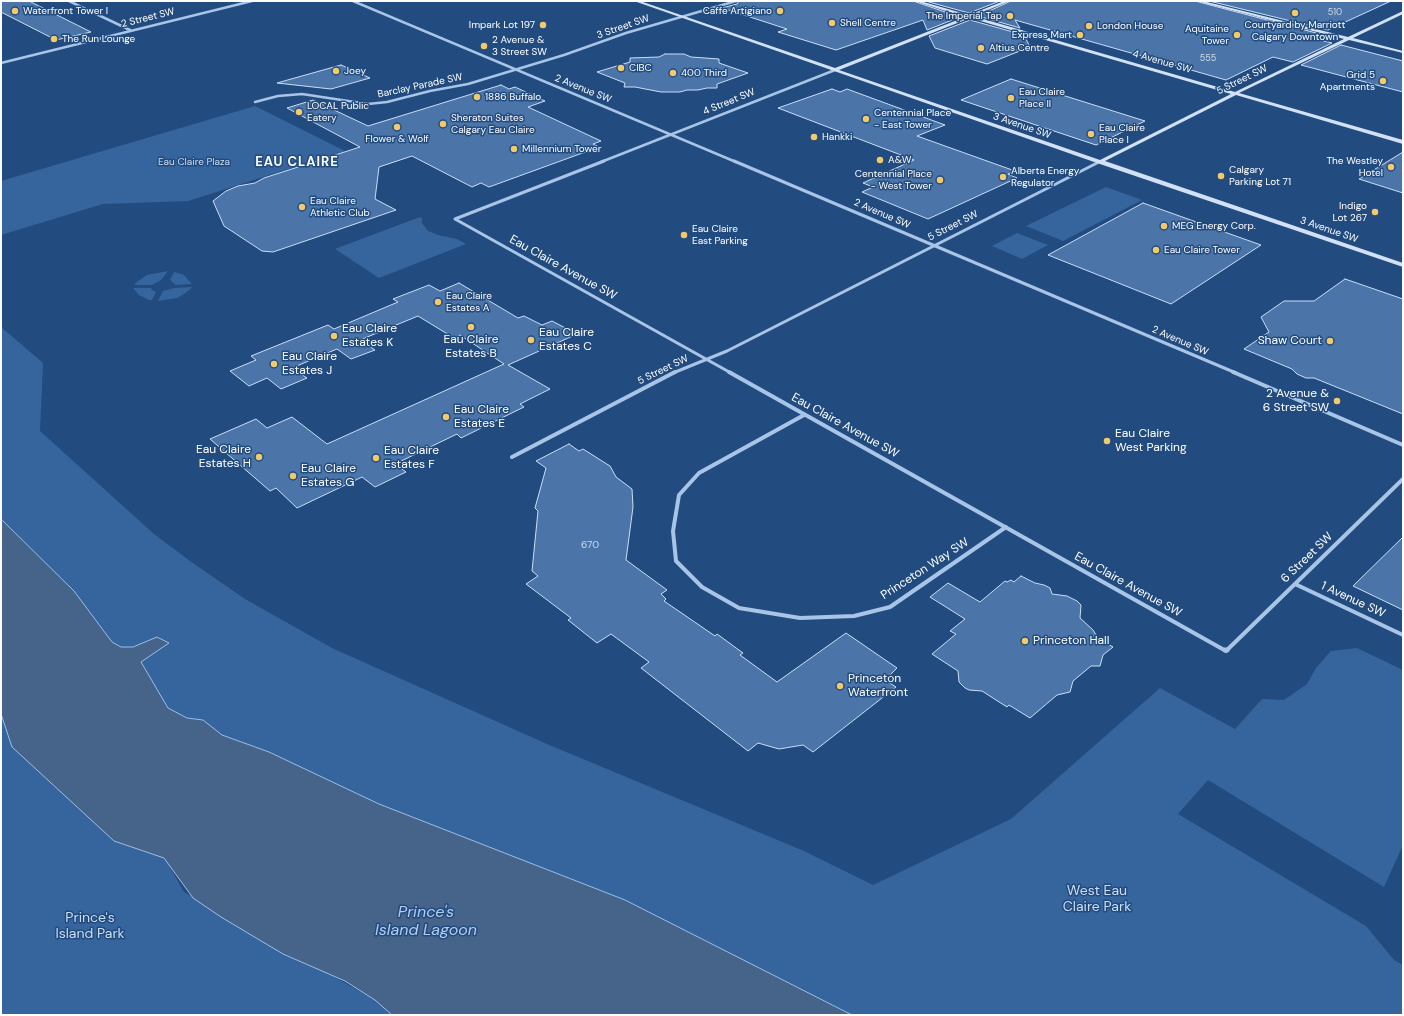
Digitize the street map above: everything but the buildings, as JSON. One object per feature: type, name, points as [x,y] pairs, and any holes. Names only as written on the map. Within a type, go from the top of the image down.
[{"type":"street","points":[[69,1],[131,31]]},
{"type":"street","name":"2 Street SW","points":[[1,63],[252,1]]},
{"type":"street","name":"2 Avenue SW","points":[[353,1],[935,245],[1403,445]]},
{"type":"street","name":"3 Avenue SW","points":[[636,1],[1099,162],[1403,265]]},
{"type":"street","name":"3 Street SW","points":[[515,69],[736,1]]},
{"type":"street","name":"4 Avenue SW","points":[[916,1],[1403,142]]},
{"type":"street","name":"4 Street SW","points":[[455,219],[1008,1]]},
{"type":"street","points":[[1198,1],[1403,52]]},
{"type":"street","name":"5 Street SW","points":[[512,457],[686,367],[727,351],[1236,93],[1403,12]]},
{"type":"street","name":"Barclay Parade SW","points":[[255,102],[278,96],[302,94],[359,103],[377,104],[464,85],[515,69]]},
{"type":"street","name":"Eau Claire Avenue SW","points":[[455,219],[1226,651]]},
{"type":"street","name":"Princeton Way SW","points":[[804,415],[698,472],[679,495],[673,531],[676,561],[702,587],[739,608],[800,618],[854,616],[890,607],[1006,527]]},
{"type":"street","name":"6 Street SW","points":[[1226,651],[1403,479]]},
{"type":"street","name":"1 Avenue SW","points":[[1295,584],[1403,635]]},
{"type":"green space","name":"Eau Claire Plaza","points":[[255,106],[345,151],[188,201],[103,204],[1,235],[1,181]]},
{"type":"green space","points":[[1106,187],[1142,200],[1063,241],[1026,226]]},
{"type":"green space","points":[[420,217],[422,219],[422,223],[428,231],[457,239],[466,244],[379,278],[335,249]]},
{"type":"green space","points":[[1017,233],[1048,245],[1022,259],[992,246]]},
{"type":"green space","points":[[168,271],[161,280],[152,285],[134,285],[147,275]]},
{"type":"green space","points":[[174,272],[184,275],[192,284],[176,285],[170,280]]},
{"type":"green space","points":[[193,287],[177,298],[158,301],[163,291],[174,288]]},
{"type":"green space","points":[[133,288],[151,288],[156,292],[152,300],[149,300],[139,295]]},
{"type":"green space","name":"West Eau Claire Park","points":[[1,327],[43,363],[40,431],[154,534],[245,599],[332,648],[547,744],[804,851],[873,885],[1011,819],[1160,688],[1235,729],[1262,699],[1284,700],[1307,684],[1316,668],[1331,651],[1357,648],[1403,670],[1403,845],[1384,887],[1208,780],[1178,814],[1366,926],[1394,960],[1403,965],[1403,1015],[852,1015],[625,900],[379,804],[269,752],[222,735],[203,720],[187,718],[168,708],[141,662],[169,643],[157,637],[133,647],[121,647],[112,642],[74,591],[1,519]]},
{"type":"green space","name":"Prince's Island Park","points":[[1,712],[3,713],[9,739],[119,843],[143,845],[166,860],[184,892],[402,1015],[1,1015]]},
{"type":"water","name":"Prince's Island Lagoon","points":[[1,519],[74,591],[112,642],[121,647],[133,647],[157,637],[169,643],[141,662],[168,708],[187,718],[203,720],[222,735],[269,752],[379,804],[625,900],[852,1015],[392,1015],[375,1000],[345,981],[283,954],[221,917],[193,898],[164,858],[114,841],[12,747],[1,714]]},
{"type":"place","name":"Waterfront Tower I","points":[[15,11]]},
{"type":"place","name":"Caffe Artigiano","points":[[780,11]]},
{"type":"place","name":"Courtyard by Marriott Calgary Downtown","points":[[1295,13]]},
{"type":"place","name":"The Imperial Tap","points":[[1010,16]]},
{"type":"place","name":"Shell Centre","points":[[832,23]]},
{"type":"place","name":"Impark Lot 197","points":[[543,25]]},
{"type":"place","name":"London House","points":[[1089,26]]},
{"type":"place","name":"Express Mart","points":[[1080,35]]},
{"type":"place","name":"Aquitaine Tower","points":[[1237,35]]},
{"type":"place","name":"The Run Lounge","points":[[54,39]]},
{"type":"place","name":"2 Avenue & 3 Street SW","points":[[484,46]]},
{"type":"place","name":"Altius Centre","points":[[981,48]]},
{"type":"place","name":"CIBC","points":[[621,68]]},
{"type":"place","name":"Joey","points":[[336,71]]},
{"type":"place","name":"400 Third","points":[[673,73]]},
{"type":"place","name":"Grid 5 Apartments","points":[[1383,81]]},
{"type":"place","name":"1886 Buffalo","points":[[477,97]]},
{"type":"place","name":"Eau Claire Place II","points":[[1011,98]]},
{"type":"place","name":"LOCAL Public Eatery","points":[[299,112]]},
{"type":"place","name":"Centennial Place - East Tower","points":[[866,119]]},
{"type":"place","name":"Sheraton Suites Calgary Eau Claire","points":[[443,124]]},
{"type":"place","name":"Flower & Wolf","points":[[397,127]]},
{"type":"place","name":"Eau Claire Place I","points":[[1091,134]]},
{"type":"place","name":"Hankki","points":[[814,137]]},
{"type":"place","name":"Millennium Tower","points":[[514,149]]},
{"type":"place","name":"A&W","points":[[880,160]]},
{"type":"place","name":"The Westley Hotel","points":[[1391,167]]},
{"type":"place","name":"Calgary Parking Lot 71","points":[[1221,176]]},
{"type":"place","name":"Alberta Energy Regulator","points":[[1003,177]]},
{"type":"place","name":"Centennial Place - West Tower","points":[[940,180]]},
{"type":"place","name":"Eau Claire Athletic Club","points":[[302,207]]},
{"type":"place","name":"Indigo Lot 267","points":[[1375,212]]},
{"type":"place","name":"MEG Energy Corp.","points":[[1164,226]]},
{"type":"place","name":"Eau Claire East Parking","points":[[684,235]]},
{"type":"place","name":"Eau Claire Tower","points":[[1156,250]]},
{"type":"place","name":"Eau Claire Estates A","points":[[438,302]]},
{"type":"place","name":"Eau Claire Estates B","points":[[471,327]]},
{"type":"place","name":"Eau Claire Estates K","points":[[334,336]]},
{"type":"place","name":"Eau Claire Estates C","points":[[531,340]]},
{"type":"place","name":"Shaw Court","points":[[1330,341]]},
{"type":"place","name":"Eau Claire Estates J","points":[[274,364]]},
{"type":"place","name":"2 Avenue & 6 Street SW","points":[[1337,401]]},
{"type":"place","name":"Eau Claire Estates E","points":[[446,417]]},
{"type":"place","name":"Eau Claire West Parking","points":[[1107,441]]},
{"type":"place","name":"Eau Claire Estates H","points":[[259,457]]},
{"type":"place","name":"Eau Claire Estates F","points":[[376,458]]},
{"type":"place","name":"Eau Claire Estates G","points":[[293,476]]},
{"type":"place","name":"Princeton Hall","points":[[1025,641]]},
{"type":"place","name":"Princeton Waterfront","points":[[840,686]]},
{"type":"district","name":"EAU CLAIRE","points":[[297,163]]}]
